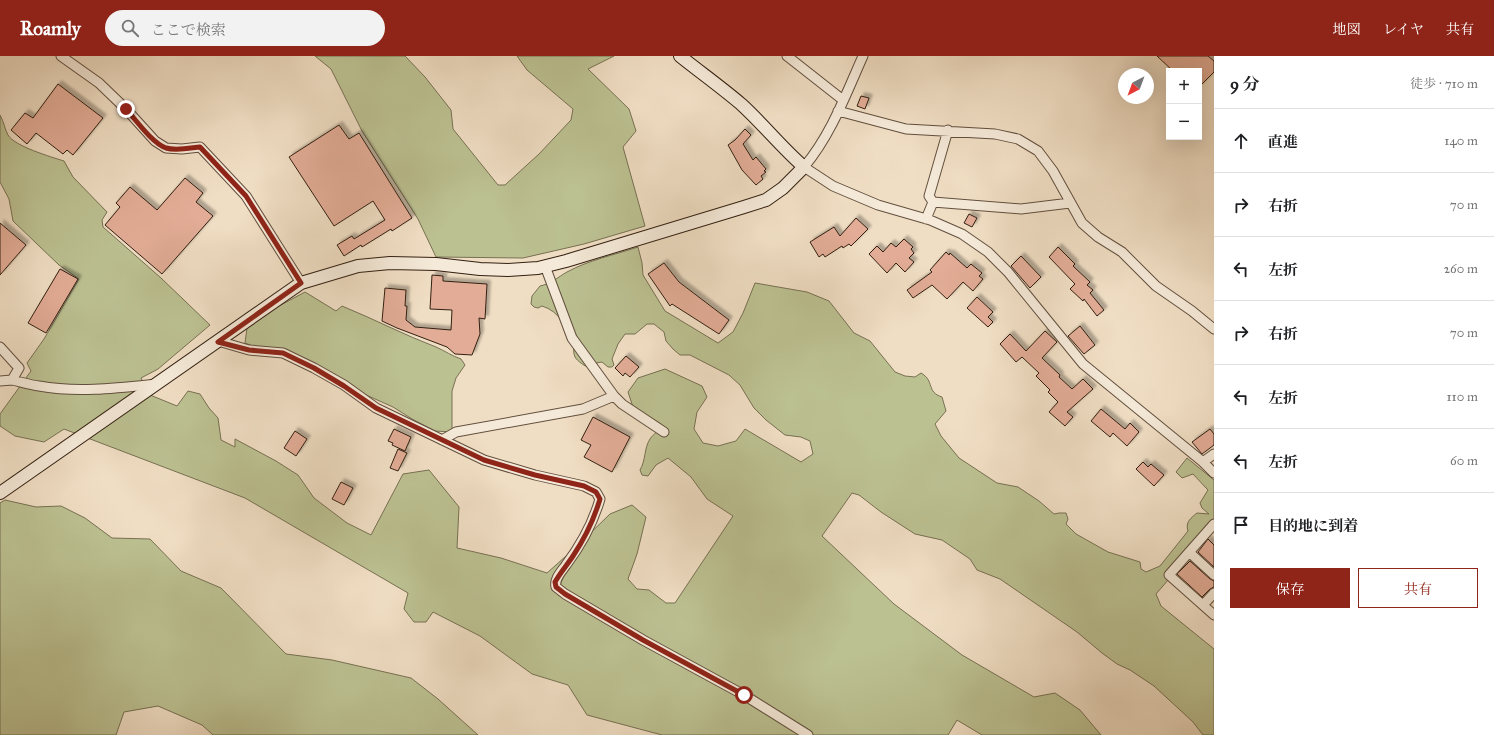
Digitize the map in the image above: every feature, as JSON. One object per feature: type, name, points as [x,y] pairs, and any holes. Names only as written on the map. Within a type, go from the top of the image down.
[{"type":"street","points":[[61,56],[99,83],[126,109],[155,141],[166,148],[182,149],[200,147],[246,196],[301,283]]},
{"type":"street","points":[[680,56],[741,104],[804,167],[833,186],[872,203],[926,219],[962,234],[988,252],[1008,272],[1083,364],[1203,462],[1214,473]]},
{"type":"street","points":[[787,56],[843,100]]},
{"type":"street","points":[[0,493],[301,283],[358,266],[390,263],[436,264],[480,269],[508,270],[545,266],[566,262],[766,200],[783,188],[816,153],[838,111],[862,56]]},
{"type":"street","points":[[838,111],[906,129],[948,130],[995,134],[1018,139],[1038,151],[1053,171],[1082,223],[1098,237],[1122,252],[1156,286],[1192,311],[1214,329]]},
{"type":"street","points":[[933,202],[929,196],[948,130]]},
{"type":"street","points":[[926,219],[933,202]]},
{"type":"street","points":[[933,202],[1021,209],[1070,203]]},
{"type":"street","points":[[545,266],[572,338],[614,396],[622,404],[664,432]]},
{"type":"street","points":[[218,342],[249,350],[283,353],[320,371],[376,408],[484,460],[535,475],[584,486],[596,492],[600,499],[594,519],[573,556],[558,576],[555,582],[556,587],[565,594],[643,640],[744,695],[808,735]]},
{"type":"street","points":[[0,347],[19,368],[12,380]]},
{"type":"street","points":[[0,381],[12,380],[39,386],[76,389],[117,388],[157,383]]},
{"type":"street","points":[[442,440],[456,432],[583,409],[614,396]]},
{"type":"street","points":[[1203,462],[1214,454]]},
{"type":"street","points":[[1212,530],[1189,552],[1169,575],[1214,615]]},
{"type":"street","points":[[1189,552],[1214,575]]},
{"type":"street","points":[[1203,605],[1214,593]]},
{"type":"green space","points":[[315,56],[405,56],[425,77],[451,110],[453,129],[498,185],[505,185],[539,154],[571,120],[573,109],[527,70],[517,56],[614,56],[588,69],[629,109],[636,131],[623,147],[645,226],[584,244],[523,258],[436,257],[418,219],[362,131],[331,69]]},
{"type":"green space","points":[[0,115],[8,135],[17,143],[33,151],[64,161],[73,177],[107,212],[102,220],[103,227],[161,278],[210,325],[158,369],[141,378],[150,395],[177,406],[188,391],[200,394],[218,418],[221,440],[235,447],[235,439],[276,461],[298,475],[314,498],[347,523],[371,535],[403,474],[429,470],[459,507],[457,548],[501,558],[547,573],[610,514],[632,505],[646,517],[637,554],[628,579],[637,589],[649,590],[666,603],[675,603],[733,516],[707,499],[691,477],[668,458],[656,465],[648,476],[642,475],[640,470],[648,443],[661,424],[633,407],[628,392],[638,378],[665,369],[702,386],[707,397],[697,412],[694,429],[703,443],[718,446],[736,441],[745,429],[801,462],[813,454],[810,441],[801,437],[785,435],[754,408],[740,385],[729,375],[690,355],[680,355],[666,341],[664,332],[654,324],[647,324],[635,334],[625,334],[618,344],[612,359],[614,365],[612,367],[608,367],[602,362],[596,363],[590,368],[582,364],[575,357],[571,338],[558,316],[548,308],[542,306],[538,308],[531,304],[532,296],[540,286],[551,282],[584,264],[638,247],[643,275],[665,311],[718,343],[733,332],[743,313],[755,283],[807,292],[829,301],[854,333],[870,341],[895,372],[905,376],[915,377],[921,373],[928,379],[934,392],[942,397],[946,411],[935,424],[941,436],[959,458],[997,483],[1018,487],[1039,501],[1054,514],[1066,513],[1068,519],[1066,524],[1076,534],[1108,552],[1140,562],[1141,569],[1146,572],[1160,566],[1188,531],[1187,525],[1189,520],[1197,513],[1209,514],[1202,508],[1200,503],[1208,490],[1193,474],[1182,478],[1176,472],[1187,458],[1214,480],[1214,527],[1156,594],[1161,606],[1214,649],[1214,735],[1203,735],[1193,722],[1154,686],[1130,670],[1117,664],[1077,632],[1000,579],[977,570],[970,559],[942,540],[915,534],[881,512],[859,495],[852,493],[822,536],[894,604],[962,655],[1034,697],[1055,693],[1080,710],[1101,735],[982,735],[957,720],[948,735],[662,735],[587,715],[568,685],[532,674],[480,636],[433,612],[426,622],[414,622],[404,609],[408,593],[245,498],[64,429],[44,442],[15,436],[0,426],[0,414],[31,371],[27,363],[44,339],[79,279],[59,265],[13,221],[9,199],[0,182]]},
{"type":"green space","points":[[305,292],[336,311],[342,306],[461,359],[465,365],[456,378],[452,391],[452,432],[435,431],[393,407],[355,390],[315,364],[245,343],[247,328],[277,307]]},
{"type":"green space","points":[[5,500],[36,507],[61,506],[85,518],[112,538],[150,539],[181,571],[221,588],[286,654],[332,660],[411,678],[438,699],[478,735],[213,735],[202,725],[158,706],[124,712],[116,735],[0,735],[0,503]]},
{"type":"building","points":[[1157,56],[1208,56],[1214,61],[1214,72],[1202,84],[1202,68],[1170,68]]},
{"type":"building","points":[[58,84],[103,118],[73,155],[67,150],[63,154],[36,133],[27,144],[11,130],[25,113],[33,118]]},
{"type":"building","points":[[861,96],[869,98],[865,109],[857,106]]},
{"type":"building","points":[[339,125],[349,139],[359,133],[412,218],[392,231],[391,229],[344,256],[337,245],[352,236],[354,239],[385,220],[373,201],[334,226],[289,157]]},
{"type":"building","points":[[745,129],[751,135],[743,144],[753,160],[756,157],[766,169],[764,171],[766,172],[761,176],[763,179],[756,185],[742,170],[728,145]]},
{"type":"building","points":[[185,178],[203,193],[196,202],[213,216],[162,274],[105,225],[120,207],[116,203],[130,187],[157,210]]},
{"type":"building","points":[[969,214],[977,218],[972,227],[964,223]]},
{"type":"building","points":[[856,218],[868,229],[851,246],[849,244],[843,248],[842,246],[825,257],[823,254],[819,257],[810,242],[834,227],[840,236]]},
{"type":"building","points":[[0,223],[26,245],[0,275]]},
{"type":"building","points":[[904,239],[913,247],[911,249],[914,253],[909,258],[914,262],[905,272],[896,263],[887,273],[869,254],[877,246],[883,252],[891,243],[896,247]]},
{"type":"building","points":[[1058,247],[1075,264],[1073,266],[1090,282],[1087,285],[1093,290],[1090,293],[1104,310],[1097,316],[1084,299],[1083,301],[1070,289],[1075,284],[1049,257]]},
{"type":"building","points":[[946,252],[949,255],[950,253],[967,268],[971,264],[982,273],[979,276],[983,279],[973,291],[963,282],[947,299],[932,285],[913,298],[907,290],[932,272],[930,270]]},
{"type":"building","points":[[1021,256],[1041,277],[1030,288],[1011,266]]},
{"type":"building","points":[[664,263],[679,282],[729,320],[719,334],[672,304],[670,306],[648,274]]},
{"type":"building","points":[[60,269],[78,279],[46,333],[28,323]]},
{"type":"building","points":[[432,275],[443,276],[443,281],[487,284],[485,319],[479,318],[480,334],[472,355],[455,354],[447,347],[382,321],[385,288],[406,290],[406,320],[415,327],[451,330],[452,310],[430,309]]},
{"type":"building","points":[[977,297],[993,312],[988,317],[993,322],[988,327],[967,308]]},
{"type":"building","points":[[1080,326],[1095,345],[1084,354],[1068,336]]},
{"type":"building","points":[[1045,331],[1057,342],[1042,358],[1072,389],[1083,379],[1093,389],[1067,412],[1073,417],[1065,426],[1049,412],[1058,402],[1048,392],[1050,390],[1036,376],[1039,373],[1022,357],[1016,362],[1000,344],[1010,334],[1026,351]]},
{"type":"building","points":[[626,356],[639,367],[630,377],[625,373],[623,376],[615,368]]},
{"type":"building","points":[[1101,409],[1125,429],[1130,423],[1139,432],[1127,446],[1113,433],[1110,437],[1091,421]]},
{"type":"building","points":[[593,417],[630,437],[612,472],[584,457],[591,445],[581,440]]},
{"type":"building","points":[[394,429],[411,437],[405,451],[392,445],[393,443],[388,441]]},
{"type":"building","points":[[1210,429],[1214,434],[1214,445],[1202,454],[1192,442]]},
{"type":"building","points":[[295,431],[307,439],[296,456],[284,448]]},
{"type":"building","points":[[398,449],[407,453],[398,471],[390,468]]},
{"type":"building","points":[[1143,462],[1148,467],[1151,464],[1164,475],[1154,486],[1136,469]]},
{"type":"building","points":[[341,482],[353,488],[344,505],[332,499]]},
{"type":"building","points":[[1208,539],[1214,545],[1214,567],[1198,552]]},
{"type":"building","points":[[1190,561],[1214,581],[1214,587],[1202,597],[1177,574]]},
{"type":"route","points":[[126,109],[155,141],[166,148],[182,149],[200,147],[246,196],[301,283],[218,342],[249,350],[283,353],[314,368],[376,408],[484,460],[535,475],[584,486],[596,492],[600,499],[594,519],[573,556],[558,576],[555,582],[556,587],[565,594],[643,640],[744,695]]}]
